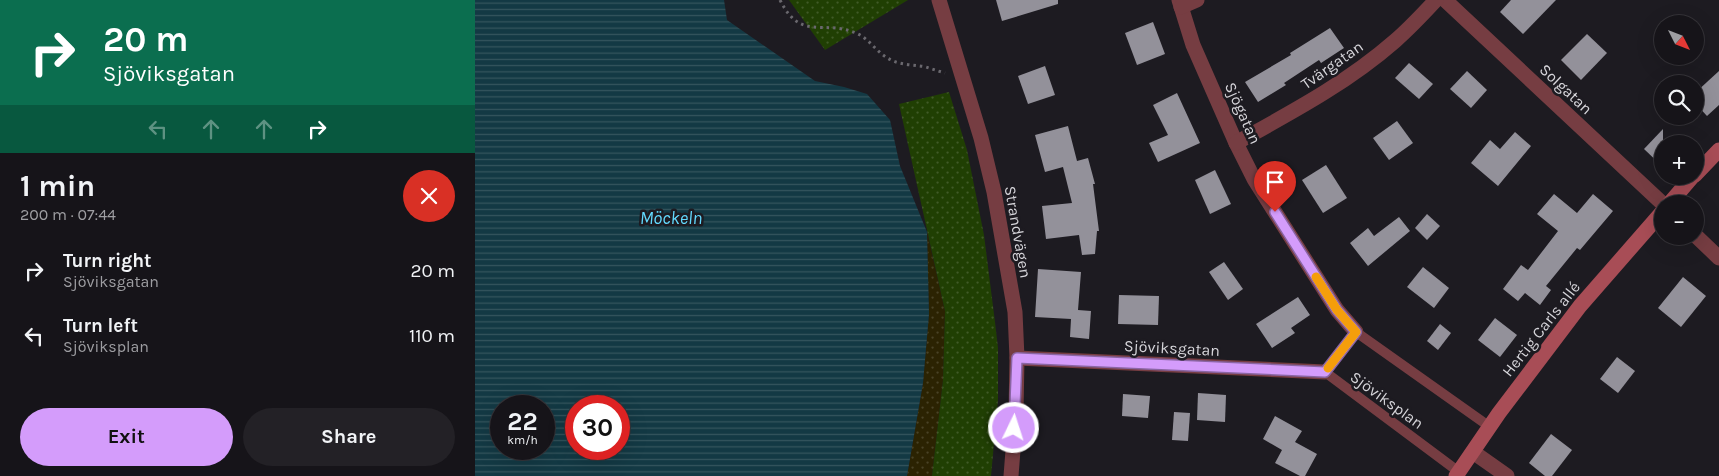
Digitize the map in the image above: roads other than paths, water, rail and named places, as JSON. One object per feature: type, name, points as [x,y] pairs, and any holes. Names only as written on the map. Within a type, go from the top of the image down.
[{"type":"street","name":"Strandvägen","points":[[939,0],[981,138],[994,192],[1015,312],[1017,358],[1011,476]]},
{"type":"street","points":[[1180,4],[1197,0]]},
{"type":"street","name":"Tvärgatan","points":[[1236,143],[1313,101],[1362,67],[1396,40],[1436,0]]},
{"type":"street","name":"Solgatan","points":[[1445,0],[1654,196]]},
{"type":"street","name":"Sjögatan","points":[[1180,4],[1193,45],[1236,143],[1255,179],[1337,310],[1356,332]]},
{"type":"street","points":[[1704,165],[1719,150]]},
{"type":"street","points":[[1677,195],[1685,185]]},
{"type":"street","name":"Hertig Carls allé","points":[[1458,474],[1490,427],[1579,306],[1654,221]]},
{"type":"street","points":[[1704,244],[1719,258]]},
{"type":"street","name":"Sjöviksgatan","points":[[1017,358],[1325,372]]},
{"type":"street","points":[[1473,452],[1507,476]]},
{"type":"lane","name":"Sjöviksplan","points":[[1356,332],[1325,372],[1458,474]]},
{"type":"lane","points":[[1356,332],[1490,427]]},
{"type":"water","name":"Möckeln","points":[[475,0],[724,0],[727,20],[815,81],[867,94],[890,120],[900,166],[927,232],[929,314],[923,383],[907,476],[475,476]]}]
